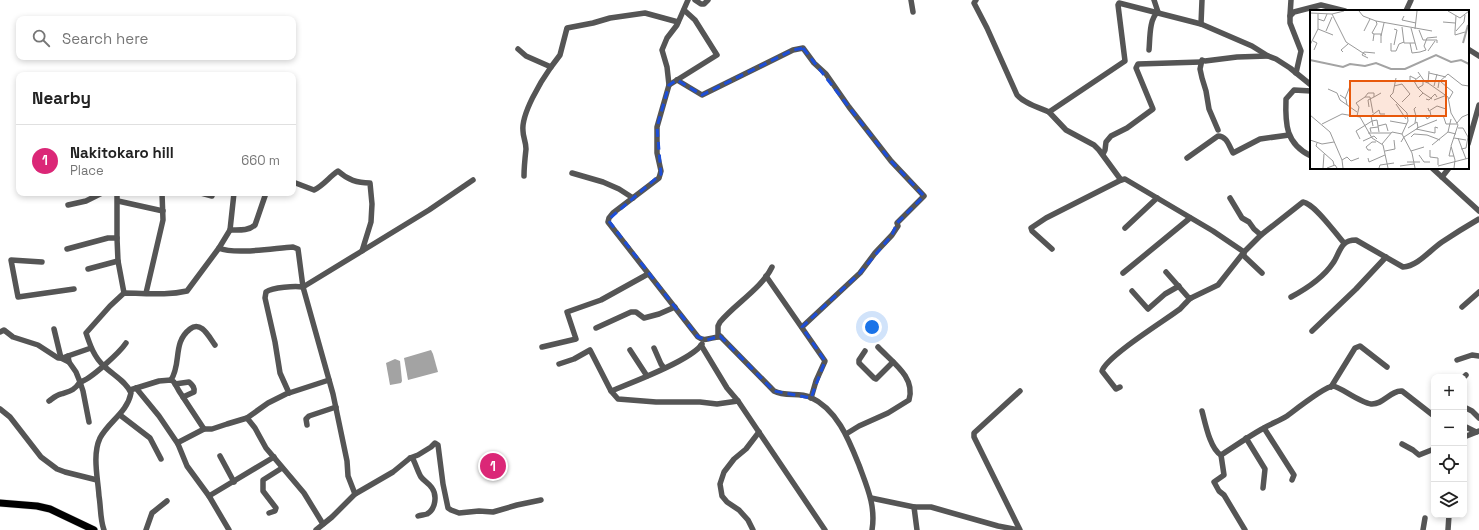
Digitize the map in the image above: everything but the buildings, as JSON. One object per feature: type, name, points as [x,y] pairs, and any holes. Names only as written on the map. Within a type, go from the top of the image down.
[{"type":"main road","points":[[0,503],[37,506],[50,509],[94,530]]},
{"type":"street","points":[[687,0],[684,10],[673,31],[667,38],[662,50],[667,67],[669,84],[657,127],[657,153],[661,174],[659,178],[613,213],[608,222],[702,342],[727,388],[738,401],[825,530]]},
{"type":"street","points":[[695,0],[701,4],[704,4],[708,0]]},
{"type":"street","points":[[911,0],[913,12]]},
{"type":"street","points":[[976,0],[974,3],[976,8],[987,28],[1016,95],[1030,104],[1049,112],[1066,130],[1094,145],[1103,154],[1121,180]]},
{"type":"street","points":[[1154,0],[1158,12]]},
{"type":"street","points":[[1201,24],[1202,0]]},
{"type":"street","points":[[1291,0],[1290,22],[1301,51],[1296,73]]},
{"type":"street","points":[[1407,10],[1412,0]]},
{"type":"street","points":[[1290,16],[1294,12],[1321,3],[1342,10]]},
{"type":"street","points":[[1049,112],[1125,61],[1120,31],[1118,4],[1158,12],[1201,24],[1252,46],[1276,59],[1310,84]]},
{"type":"street","points":[[669,84],[717,54],[695,20],[684,10]]},
{"type":"street","points":[[1149,50],[1151,27],[1154,16],[1158,12]]},
{"type":"street","points":[[524,176],[526,151],[523,132],[524,121],[530,103],[560,54],[566,28],[610,18],[645,13],[678,22]]},
{"type":"street","points":[[677,80],[702,95],[793,50],[803,48],[814,63],[826,74],[849,108],[892,161],[924,196],[897,223],[898,226],[892,235],[875,253],[860,273],[802,327]]},
{"type":"street","points":[[518,49],[526,56],[551,67]]},
{"type":"street","points":[[1469,50],[1479,56]]},
{"type":"street","points":[[1103,154],[1106,142],[1111,136],[1126,128],[1153,109],[1136,68],[1138,64],[1201,62],[1202,60],[1268,56]]},
{"type":"street","points":[[1201,62],[1200,69],[1209,109],[1218,130]]},
{"type":"street","points":[[1310,91],[1294,90],[1287,97],[1285,113],[1289,135],[1293,144],[1302,152],[1310,156]]},
{"type":"street","points":[[1469,140],[1479,105]]},
{"type":"street","points":[[1187,158],[1218,136],[1222,136],[1226,139],[1233,153],[1260,139],[1289,135]]},
{"type":"street","points":[[1433,169],[1479,211]]},
{"type":"street","points":[[1442,177],[1448,169]]},
{"type":"street","points":[[296,183],[314,190],[338,172],[344,177],[353,181],[370,183],[372,204],[371,222],[362,251]]},
{"type":"street","points":[[572,173],[603,182],[619,189],[633,198]]},
{"type":"street","points":[[289,393],[280,373],[276,342],[265,295],[268,290],[297,286],[303,287],[430,210],[473,180]]},
{"type":"street","points":[[1052,249],[1031,228],[1046,218],[1121,180],[1128,180],[1244,252],[1244,256],[1262,273]]},
{"type":"street","points":[[68,205],[86,201],[96,196]]},
{"type":"street","points":[[117,196],[116,238],[118,261],[124,293]]},
{"type":"street","points":[[146,293],[163,220],[162,196]]},
{"type":"street","points":[[229,530],[209,496],[188,466],[178,444],[159,416],[133,389],[103,366],[91,348],[86,333],[124,293],[161,295],[187,291],[220,248],[230,230],[234,196]]},
{"type":"street","points":[[230,230],[249,229],[253,227],[265,196]]},
{"type":"street","points":[[1125,228],[1157,198]]},
{"type":"street","points":[[1230,198],[1242,218],[1249,222],[1261,235]]},
{"type":"street","points":[[118,201],[163,211]]},
{"type":"street","points":[[1120,387],[1116,389],[1102,371],[1104,366],[1191,298],[1218,285],[1244,252],[1261,235],[1301,203],[1305,202],[1322,217],[1344,243]]},
{"type":"street","points":[[1123,273],[1190,218]]},
{"type":"street","points":[[1344,243],[1356,240],[1403,266],[1407,266],[1417,262],[1444,240],[1479,219]]},
{"type":"street","points":[[67,249],[108,238],[116,238]]},
{"type":"street","points":[[1291,296],[1304,290],[1325,273],[1336,260],[1344,243]]},
{"type":"street","points":[[220,248],[225,251],[240,251],[296,247],[299,252],[303,287],[336,407],[347,461],[348,476],[355,494]]},
{"type":"street","points":[[1312,331],[1386,257]]},
{"type":"street","points":[[42,262],[11,260],[18,297],[74,288]]},
{"type":"street","points":[[88,269],[118,261]]},
{"type":"street","points":[[772,267],[766,276],[720,322],[718,331],[721,338],[774,391],[785,395],[798,395],[811,398],[825,407],[846,434],[871,498],[873,517],[872,530]]},
{"type":"street","points":[[1166,272],[1188,297],[1191,298]]},
{"type":"street","points":[[542,347],[576,339],[567,312],[601,300],[648,274]]},
{"type":"street","points":[[766,276],[825,361],[816,381],[811,398]]},
{"type":"street","points":[[1132,291],[1148,309],[1165,294],[1179,286]]},
{"type":"street","points":[[1462,307],[1479,292]]},
{"type":"street","points":[[596,328],[631,312],[636,312],[644,318],[659,314],[675,307]]},
{"type":"street","points":[[204,429],[173,382],[179,342],[182,335],[191,328],[196,326],[200,327],[204,330],[214,345]]},
{"type":"street","points":[[54,329],[61,358]]},
{"type":"street","points":[[0,332],[4,330],[13,337],[38,345],[58,358],[69,359],[91,348]]},
{"type":"street","points":[[611,391],[664,368],[693,352],[702,342],[718,337],[721,338]]},
{"type":"street","points":[[49,401],[61,393],[66,393],[75,389],[80,382],[84,382],[103,366],[126,343]]},
{"type":"street","points":[[1221,455],[1246,438],[1286,416],[1308,400],[1332,386],[1355,348],[1360,346],[1387,367]]},
{"type":"street","points":[[846,434],[859,426],[888,414],[909,400],[911,394],[908,380],[904,373],[878,347]]},
{"type":"street","points":[[654,348],[664,368]]},
{"type":"street","points":[[559,364],[574,359],[590,350],[611,391],[618,399],[717,404],[738,401]]},
{"type":"street","points":[[630,350],[647,376]]},
{"type":"street","points":[[865,351],[859,360],[860,363],[876,379],[893,362]]},
{"type":"street","points":[[1457,360],[1472,355],[1479,356]]},
{"type":"street","points":[[69,359],[76,372],[83,391],[89,422]]},
{"type":"street","points":[[178,444],[179,442],[204,429],[212,430],[247,418],[268,403],[289,393],[329,380]]},
{"type":"street","points":[[133,389],[159,381],[189,382],[193,385],[195,390],[194,392],[183,397]]},
{"type":"street","points":[[1332,386],[1337,387],[1355,398],[1371,404],[1377,403],[1397,391],[1402,391],[1431,414]]},
{"type":"street","points":[[104,530],[101,518],[97,480],[97,452],[100,440],[105,431],[126,407],[133,389]]},
{"type":"street","points":[[1020,391],[974,433],[974,437],[1020,530]]},
{"type":"street","points":[[307,425],[306,419],[309,416],[336,407]]},
{"type":"street","points":[[1467,408],[1479,418]]},
{"type":"street","points":[[0,409],[10,417],[41,457],[57,469],[97,480]]},
{"type":"street","points":[[1202,411],[1207,431],[1217,453],[1221,455],[1224,475],[1214,482],[1219,491],[1224,495],[1245,530]]},
{"type":"street","points":[[120,415],[150,438],[161,459]]},
{"type":"street","points":[[247,418],[255,428],[266,448],[304,493],[323,524]]},
{"type":"street","points":[[1467,427],[1478,432]]},
{"type":"street","points":[[1264,428],[1294,475],[1292,480]]},
{"type":"street","points":[[753,530],[748,520],[739,510],[726,502],[722,496],[720,484],[724,472],[734,459],[746,449],[758,432]]},
{"type":"street","points":[[1467,436],[1478,432]]},
{"type":"street","points":[[1246,438],[1265,469],[1263,488]]},
{"type":"street","points":[[316,530],[355,494],[393,472],[410,458],[418,455],[435,443],[438,445],[448,508],[451,510],[459,513],[479,511],[493,512],[517,504],[541,500]]},
{"type":"street","points":[[1402,444],[1419,455],[1431,450]]},
{"type":"street","points":[[220,456],[234,482]]},
{"type":"street","points":[[209,496],[274,458]]},
{"type":"street","points":[[410,458],[413,459],[422,479],[433,489],[435,496],[431,510],[427,514],[418,516]]},
{"type":"street","points":[[269,513],[276,510],[276,508],[263,491],[262,480],[282,468]]},
{"type":"street","points":[[871,498],[914,506],[931,507],[998,526],[1020,530]]},
{"type":"street","points":[[146,530],[152,513],[167,501]]},
{"type":"street","points":[[914,506],[917,530]]},
{"type":"street","points":[[1424,530],[1425,518]]},
{"type":"street","points":[[1448,530],[1449,518]]},
{"type":"highlighted area","points":[[803,48],[891,161],[924,196],[897,223],[892,235],[860,273],[802,327],[825,361],[811,398],[774,391],[720,336],[707,340],[698,337],[608,220],[661,174],[657,127],[669,85],[677,80],[702,95],[793,50]]},
{"type":"shaded area","points":[[431,350],[438,372],[408,380],[404,358]]},
{"type":"shaded area","points":[[395,359],[400,361],[402,381],[401,383],[390,385],[386,363]]},
{"type":"place","name":"Nakitokaro hill","points":[[493,466]]}]
